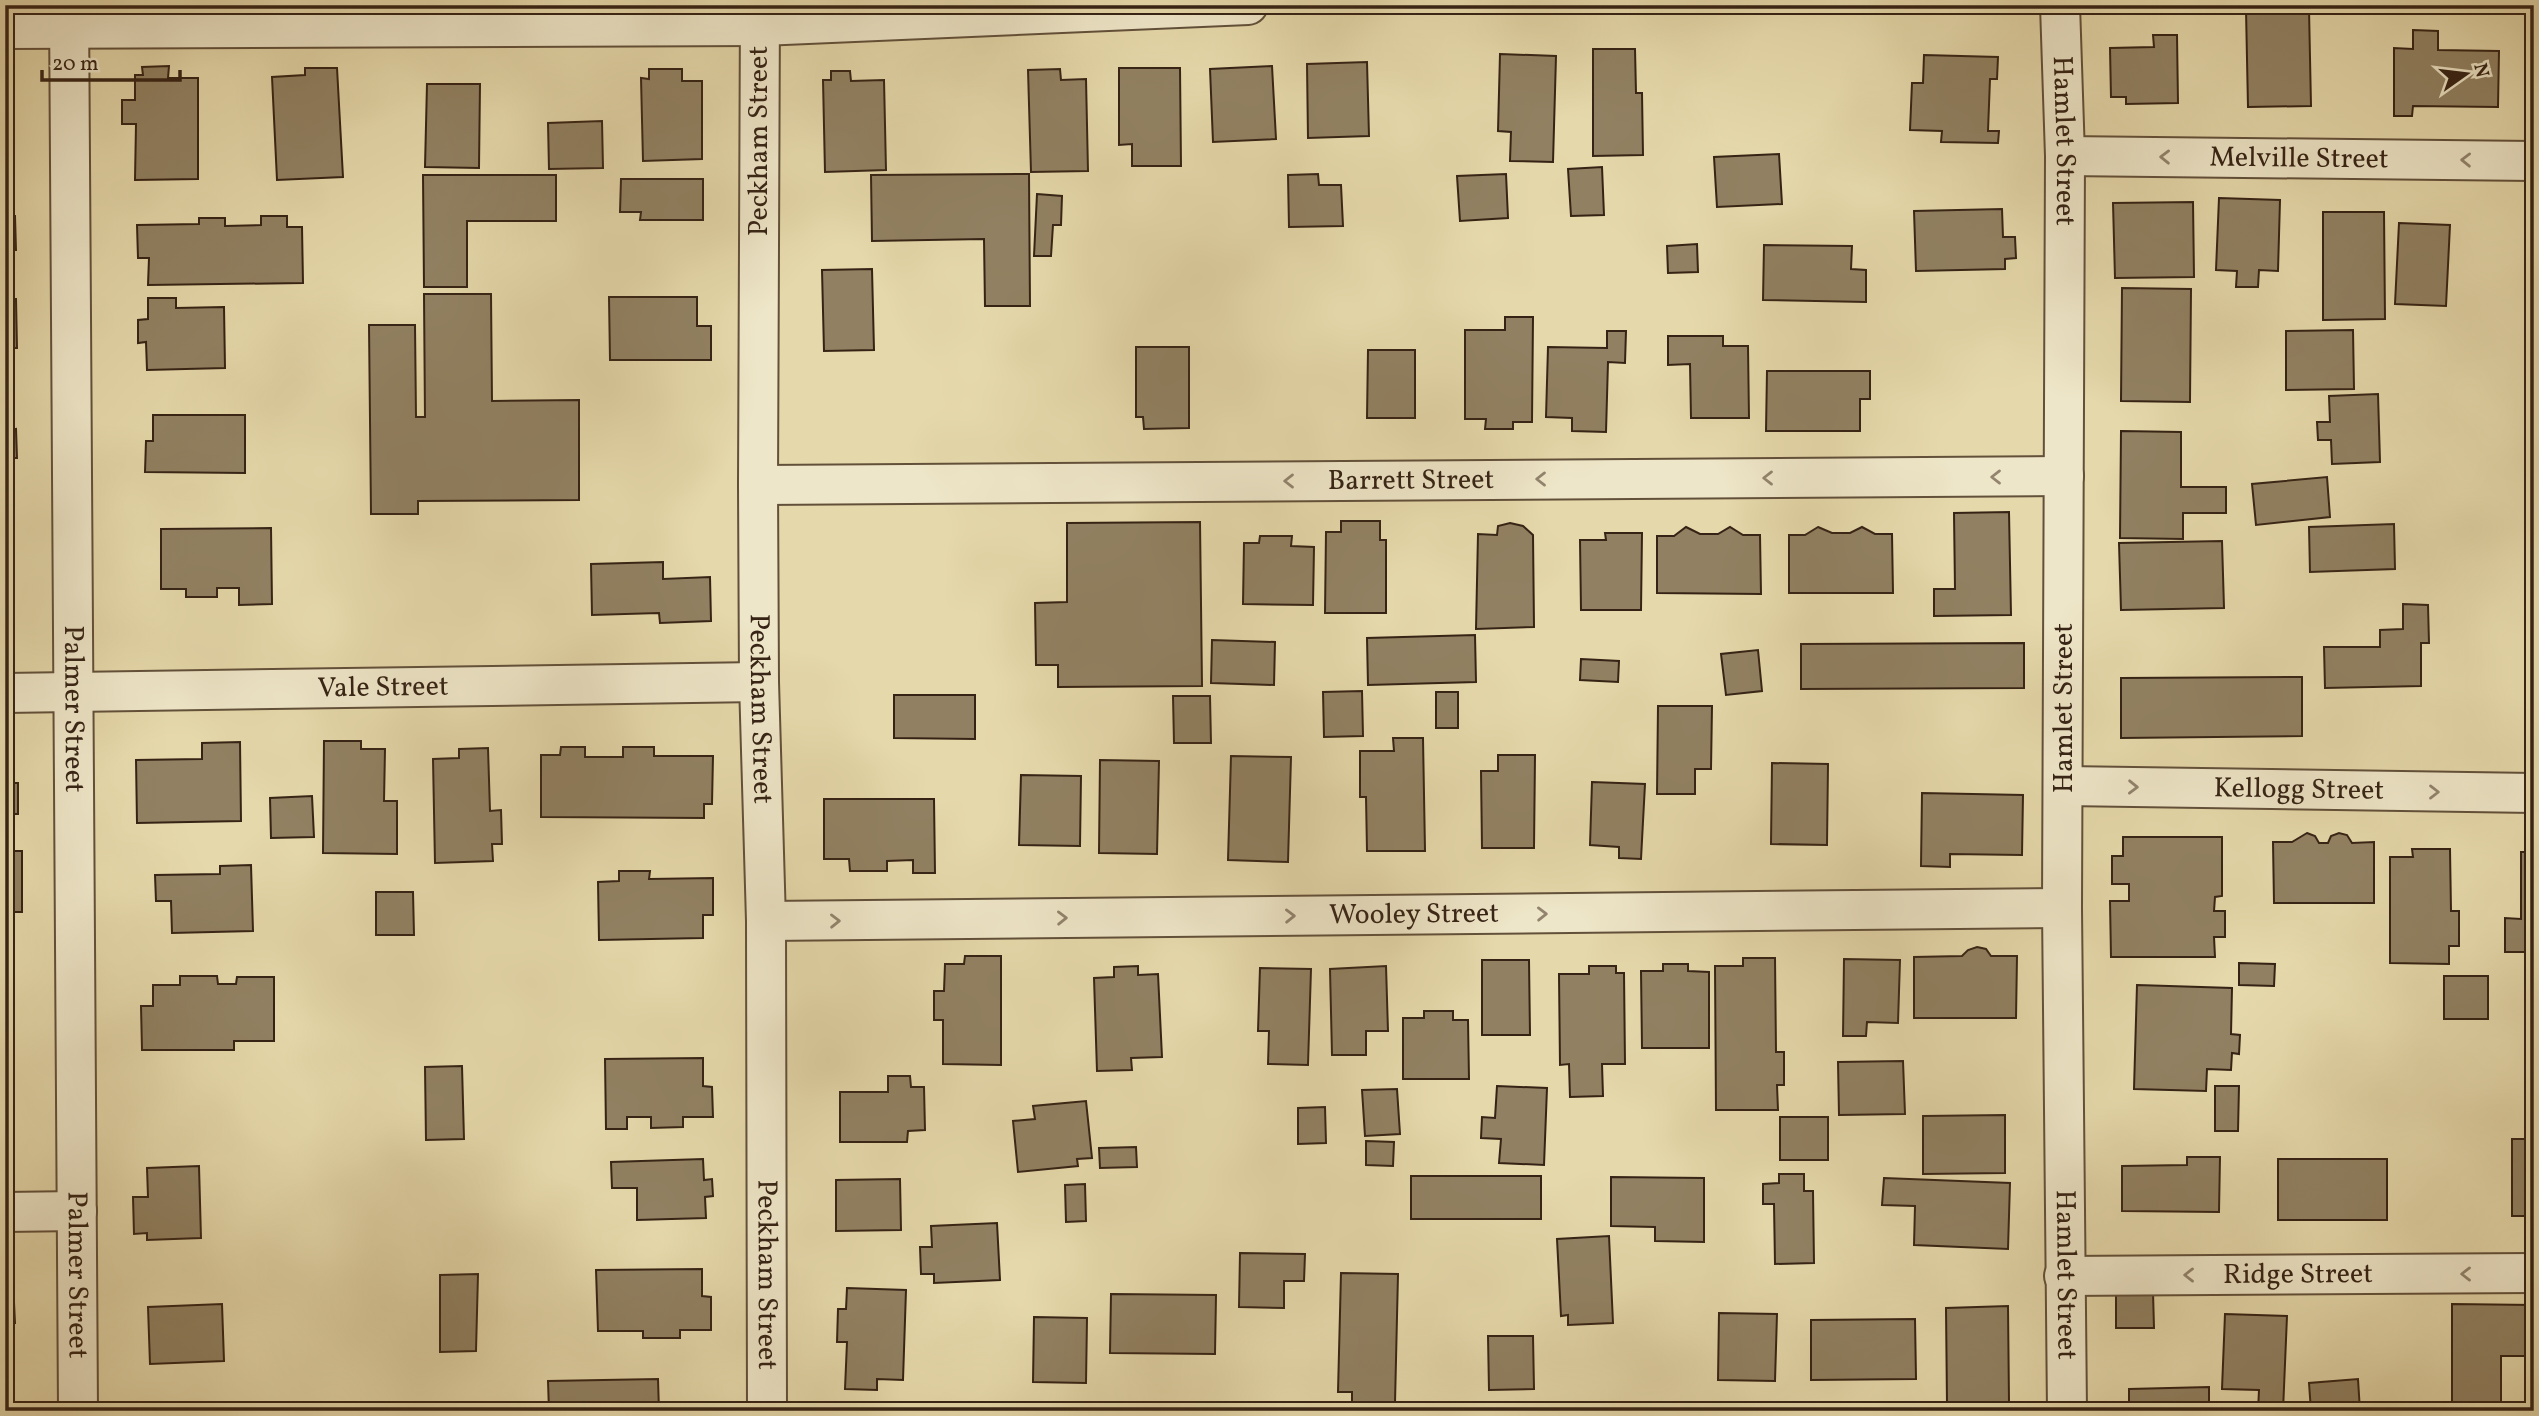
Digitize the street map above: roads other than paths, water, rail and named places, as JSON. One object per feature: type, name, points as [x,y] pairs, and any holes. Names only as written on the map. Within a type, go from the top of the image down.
[{"type":"street","points":[[5,29],[69,17],[760,16],[1248,5]]},
{"type":"street","name":"Hamlet Street","points":[[2060,5],[2065,156],[2065,786],[2062,908],[2067,1411]]},
{"type":"street","name":"Peckham Street","points":[[760,16],[758,485],[759,681],[766,921],[766,1411]]},
{"type":"street","name":"Palmer Street","points":[[69,17],[78,1411]]},
{"type":"street","name":"Melville Street","points":[[2065,156],[2534,161]]},
{"type":"street","name":"Barrett Street","points":[[758,485],[2064,476]]},
{"type":"street","name":"Vale Street","points":[[5,693],[759,681]]},
{"type":"street","name":"Kellogg Street","points":[[2065,786],[2534,793]]},
{"type":"street","name":"Wooley Street","points":[[766,921],[2062,908]]},
{"type":"street","points":[[5,1212],[77,1211]]},
{"type":"street","name":"Ridge Street","points":[[2064,1276],[2534,1273]]}]
